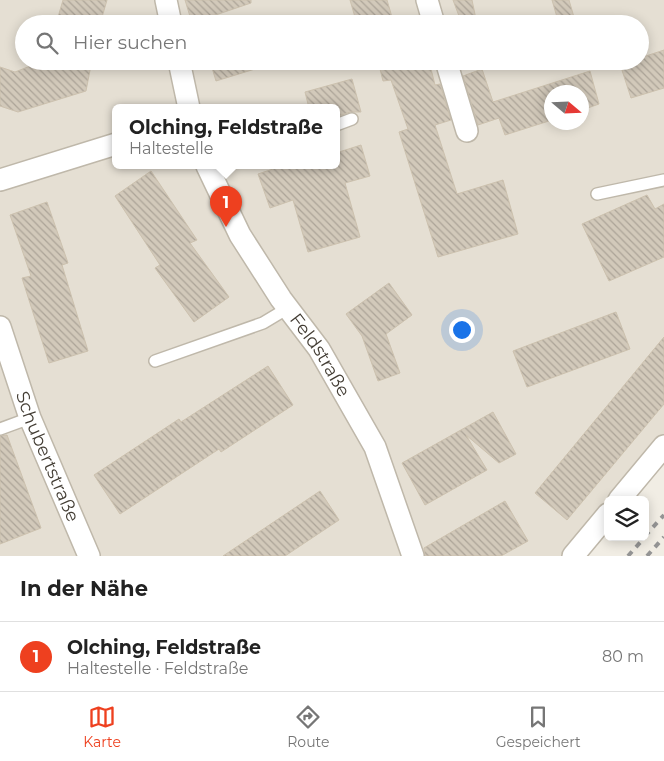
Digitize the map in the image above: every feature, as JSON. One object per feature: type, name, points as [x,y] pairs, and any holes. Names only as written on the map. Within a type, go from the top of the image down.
[{"type":"street","points":[[166,0],[169,15]]},
{"type":"street","points":[[427,0],[431,15]]},
{"type":"street","points":[[181,70],[188,104]]},
{"type":"street","points":[[449,70],[467,131]]},
{"type":"street","points":[[0,180],[112,145]]},
{"type":"street","name":"Feldstraße","points":[[210,169],[240,235],[288,308],[319,349],[375,447],[413,556]]},
{"type":"street","name":"Schubertstraße","points":[[0,327],[30,418],[89,556]]},
{"type":"street","points":[[622,496],[664,446]]},
{"type":"street","points":[[573,556],[604,519]]},
{"type":"lane","points":[[340,124],[352,120]]},
{"type":"lane","points":[[597,194],[664,180]]},
{"type":"lane","points":[[156,361],[263,323],[288,308]]},
{"type":"lane","points":[[0,429],[30,418]]},
{"type":"shaded area","points":[[0,0],[664,0],[664,460],[636,496],[604,496],[604,536],[588,556],[0,556]]},
{"type":"building","points":[[63,0],[107,0],[103,15],[59,15]]},
{"type":"building","points":[[185,0],[251,0],[251,3],[216,15],[190,15]]},
{"type":"building","points":[[350,0],[387,0],[391,15],[354,15]]},
{"type":"building","points":[[453,0],[472,0],[475,15],[459,15]]},
{"type":"building","points":[[552,0],[569,0],[573,15],[556,15]]},
{"type":"building","points":[[664,50],[664,88],[631,98],[622,70],[649,70],[649,55]]},
{"type":"building","points":[[0,67],[15,72],[20,70],[90,70],[86,91],[18,112],[0,106]]},
{"type":"building","points":[[213,70],[252,70],[216,81]]},
{"type":"building","points":[[380,70],[431,70],[435,85],[440,84],[451,120],[435,125],[457,194],[503,180],[518,234],[438,257],[399,132],[408,129],[391,80],[383,81]]},
{"type":"building","points":[[482,70],[493,102],[544,86],[544,123],[505,135],[499,118],[478,125],[463,76]]},
{"type":"building","points":[[590,71],[599,104],[589,108],[589,85],[546,85]]},
{"type":"building","points":[[352,79],[361,112],[350,112],[340,116],[340,104],[308,104],[305,92]]},
{"type":"building","points":[[361,145],[370,176],[345,183],[360,237],[308,252],[293,200],[270,208],[258,174],[273,169],[340,169],[340,152]]},
{"type":"building","points":[[151,171],[197,240],[190,243],[229,297],[194,322],[155,268],[160,265],[115,196]]},
{"type":"building","points":[[647,195],[655,209],[664,204],[664,257],[609,281],[582,224]]},
{"type":"building","points":[[47,202],[68,263],[62,265],[88,351],[49,363],[22,278],[31,276],[10,215]]},
{"type":"building","points":[[389,283],[412,315],[386,334],[400,373],[378,381],[362,336],[346,314]]},
{"type":"building","points":[[616,312],[630,349],[527,387],[513,351]]},
{"type":"building","points":[[664,337],[664,404],[567,520],[535,493]]},
{"type":"building","points":[[268,366],[293,405],[221,452],[219,449],[120,514],[94,475],[179,419],[181,422]]},
{"type":"building","points":[[493,412],[516,454],[499,463],[466,435],[487,470],[425,505],[402,463]]},
{"type":"building","points":[[7,435],[41,528],[0,544],[0,436]]},
{"type":"building","points":[[320,491],[339,520],[285,556],[223,556]]},
{"type":"building","points":[[505,501],[528,541],[501,556],[425,556],[424,548]]},
{"type":"railway","points":[[649,532],[664,515]]},
{"type":"railway","points":[[647,556],[664,537]]},
{"type":"railway","points":[[628,556],[641,541]]},
{"type":"place","name":"Olching, Feldstraße","points":[[226,227]]}]
